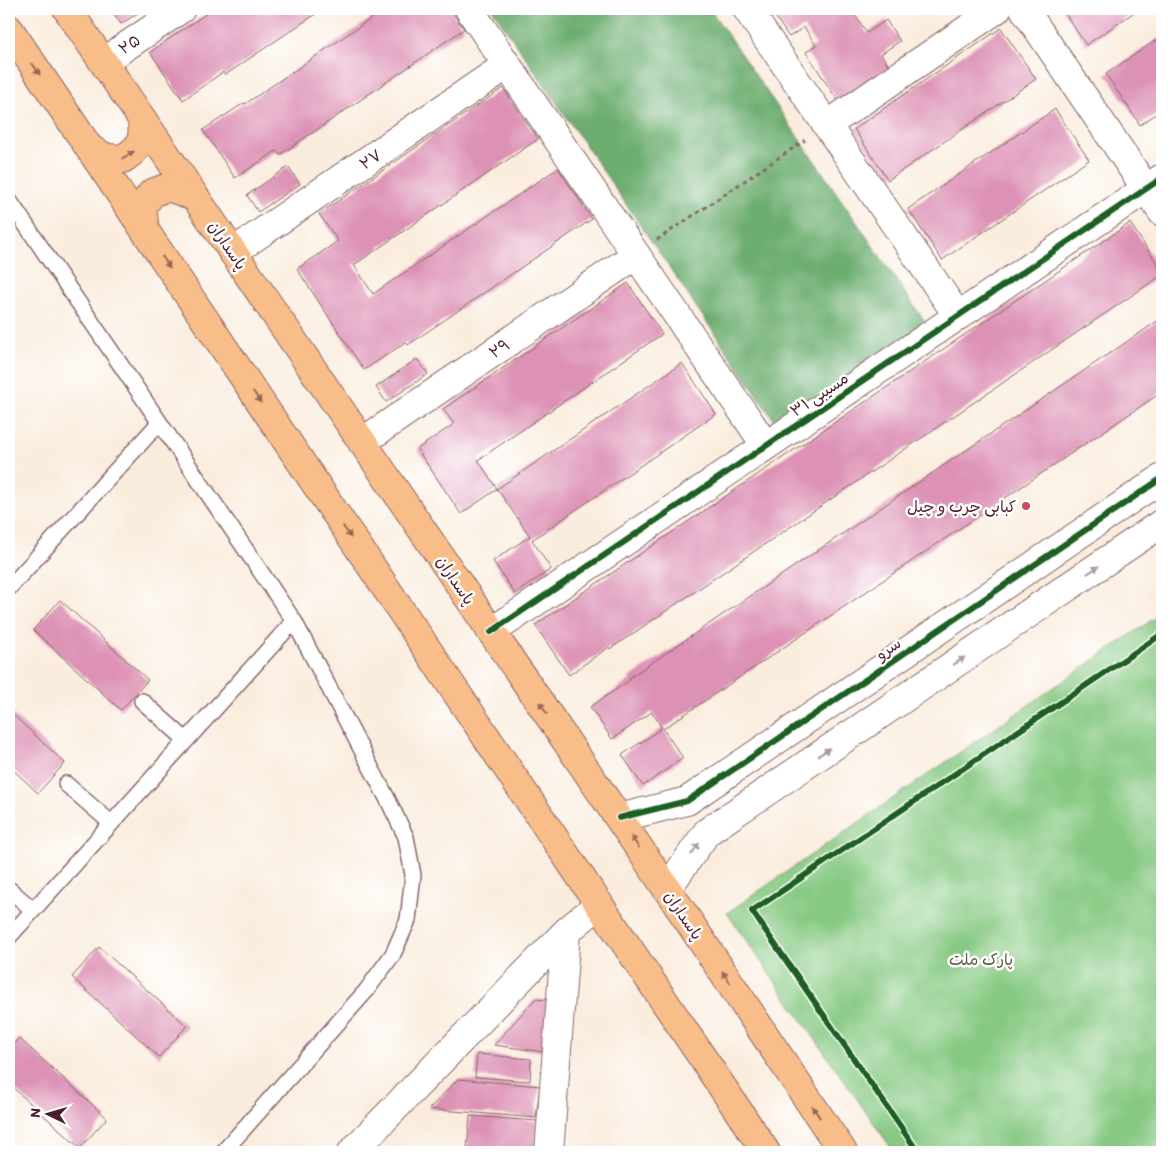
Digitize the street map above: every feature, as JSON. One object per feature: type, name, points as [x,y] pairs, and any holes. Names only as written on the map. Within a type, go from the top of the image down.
[{"type":"main road","name":"پاسداران","points":[[67,9],[619,818],[843,1152]]},
{"type":"main road","points":[[9,29],[766,1152]]},
{"type":"main road","points":[[90,149],[108,158],[123,159],[138,149],[143,134],[142,119]]},
{"type":"main road","points":[[145,231],[142,207],[152,193],[168,187],[194,196]]},
{"type":"street","name":"۲۵","points":[[103,62],[181,9]]},
{"type":"street","points":[[469,9],[766,446]]},
{"type":"street","points":[[747,9],[958,316]]},
{"type":"street","points":[[827,125],[997,9]]},
{"type":"street","points":[[1024,9],[1154,183],[1162,212]]},
{"type":"street","name":"۲۷","points":[[233,252],[507,65]]},
{"type":"street","name":"۳۱ مسیبی","points":[[491,632],[1154,183]]},
{"type":"street","name":"۲۹","points":[[362,442],[636,255]]},
{"type":"street","name":"سرو","points":[[619,818],[687,801],[1162,478]]},
{"type":"street","points":[[667,889],[707,832],[1162,523]]},
{"type":"street","points":[[352,1152],[566,932],[599,904]]},
{"type":"street","points":[[549,1152],[566,932]]},
{"type":"lane","points":[[9,200],[294,621],[406,837],[413,875],[408,920],[393,954],[366,991],[223,1152]]},
{"type":"lane","points":[[9,588],[159,423]]},
{"type":"lane","points":[[9,937],[294,621]]},
{"type":"lane","points":[[142,701],[186,740]]},
{"type":"lane","points":[[66,784],[112,823]]},
{"type":"lane","points":[[9,889],[33,910]]},
{"type":"path","points":[[636,255],[827,125]]},
{"type":"green space","points":[[492,9],[710,9],[926,323],[778,426]]},
{"type":"green space","name":"پارک ملت","points":[[1162,613],[1162,1152],[894,1152],[727,913]]},
{"type":"building","points":[[111,9],[144,9],[121,24]]},
{"type":"building","points":[[213,9],[323,9],[225,75],[223,72],[183,100],[150,52]]},
{"type":"building","points":[[385,9],[450,9],[464,29],[280,155],[276,151],[235,178],[203,130],[245,104]]},
{"type":"building","points":[[770,9],[851,9],[867,33],[886,20],[900,41],[881,54],[893,73],[842,107],[806,52],[816,45],[804,27],[789,37]]},
{"type":"building","points":[[1062,9],[1139,9],[1086,45]]},
{"type":"building","points":[[1001,28],[1036,79],[888,180],[854,129]]},
{"type":"building","points":[[1162,36],[1162,110],[1140,125],[1106,74]]},
{"type":"building","points":[[503,88],[538,139],[354,265],[373,294],[558,168],[592,219],[408,345],[406,342],[364,370],[297,269],[338,241],[319,214]]},
{"type":"building","points":[[1055,109],[1089,160],[942,260],[908,209]]},
{"type":"building","points":[[288,167],[300,184],[258,212],[247,195]]},
{"type":"building","points":[[1130,223],[1162,271],[1162,275],[569,675],[535,625]]},
{"type":"building","points":[[628,283],[662,334],[478,460],[497,489],[461,514],[417,449],[454,424],[443,409]]},
{"type":"building","points":[[1162,318],[1162,392],[663,729],[683,758],[643,786],[622,755],[662,728],[652,712],[612,739],[590,707],[630,680],[629,678]]},
{"type":"building","points":[[417,359],[428,374],[386,402],[376,387]]},
{"type":"building","points":[[682,363],[716,414],[532,540],[551,569],[515,594],[493,561],[530,536],[497,489]]},
{"type":"building","points":[[60,600],[148,680],[121,710],[33,630]]},
{"type":"building","points":[[9,711],[65,763],[38,793],[9,766]]},
{"type":"building","points":[[99,947],[187,1026],[159,1057],[72,977]]},
{"type":"building","points":[[535,999],[548,1000],[544,1052],[494,1045]]},
{"type":"building","points":[[19,1038],[107,1118],[80,1148],[9,1084],[9,1050]]},
{"type":"building","points":[[477,1054],[531,1059],[530,1081],[475,1077]]},
{"type":"building","points":[[458,1079],[540,1086],[536,1118],[429,1109]]},
{"type":"building","points":[[470,1116],[537,1121],[535,1152],[467,1150]]},
{"type":"building","points":[[395,1148],[430,1151],[430,1152],[391,1152]]},
{"type":"cycle path","points":[[491,632],[1162,178]]},
{"type":"cycle path","points":[[619,818],[687,801],[1162,478]]},
{"type":"cycle path","points":[[918,1152],[752,911],[1162,634]]},
{"type":"place","name":"کبابی چرب و چیل","points":[[1026,506]]}]
